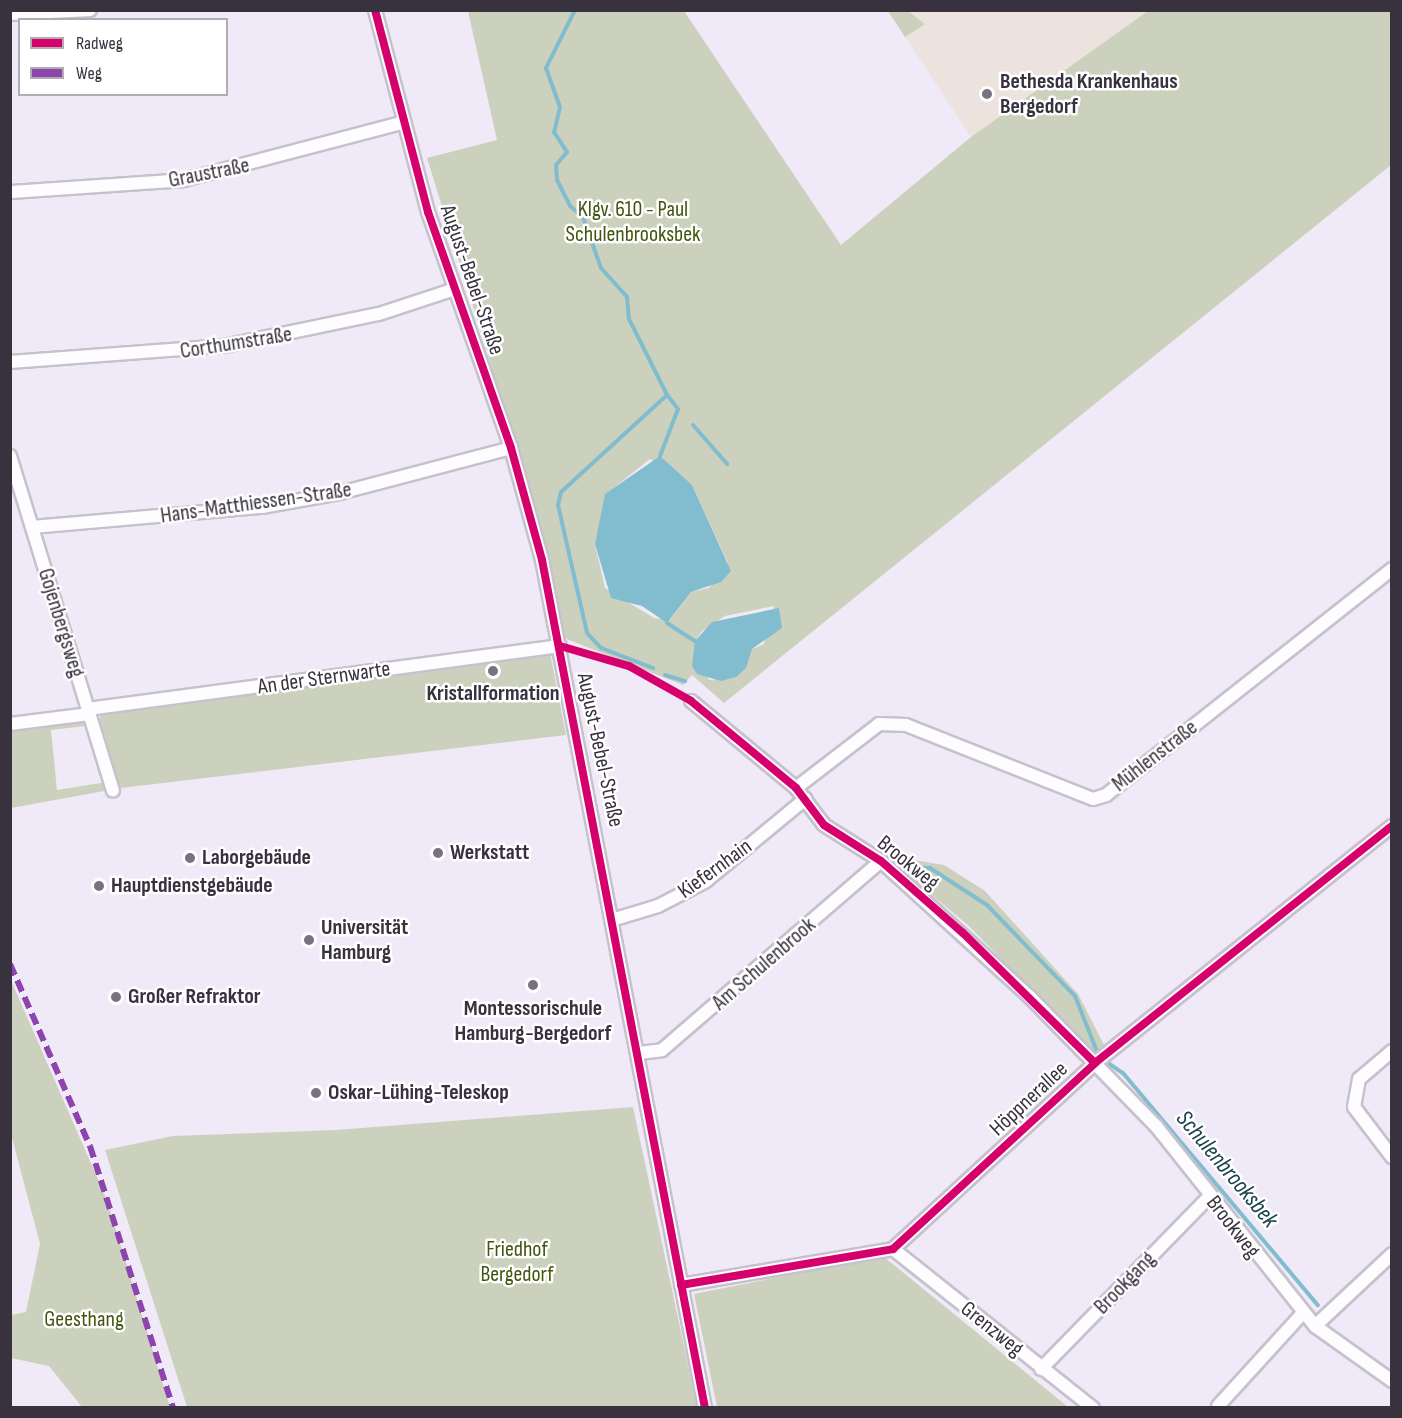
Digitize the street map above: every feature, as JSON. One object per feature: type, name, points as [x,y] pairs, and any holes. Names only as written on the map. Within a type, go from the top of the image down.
[{"type":"street","points":[[10,14],[90,10]]},
{"type":"street","name":"August-Bebel-Straße","points":[[375,10],[402,123],[455,289],[511,448],[560,646],[615,919],[705,1407]]},
{"type":"street","name":"Graustraße","points":[[10,192],[184,180],[402,123]]},
{"type":"street","name":"Corthumstraße","points":[[10,362],[224,346],[379,314],[455,289]]},
{"type":"street","name":"Hans-Matthiessen-Straße","points":[[32,527],[262,507],[340,493],[511,448]]},
{"type":"street","name":"Gojenbergsweg","points":[[10,456],[113,790]]},
{"type":"street","name":"Mühlenstraße","points":[[796,788],[879,724],[906,725],[1093,799],[1106,795],[1392,569]]},
{"type":"street","name":"An der Sternwarte","points":[[10,724],[88,711],[560,646]]},
{"type":"street","name":"Brookweg","points":[[691,701],[796,788],[824,825],[881,861],[1095,1063],[1156,1126],[1209,1197],[1315,1326],[1392,1381]]},
{"type":"street","name":"Kiefernhain","points":[[615,919],[658,906],[706,881],[805,799]]},
{"type":"street","name":"Höppnerallee","points":[[893,1249],[1095,1063],[1392,826]]},
{"type":"street","name":"Am Schulenbrook","points":[[639,1053],[662,1050],[881,861]]},
{"type":"street","points":[[1392,1051],[1359,1079],[1354,1107],[1392,1157]]},
{"type":"street","name":"Brookgang","points":[[1041,1369],[1209,1197]]},
{"type":"street","points":[[681,1285],[893,1249]]},
{"type":"street","name":"Grenzweg","points":[[893,1249],[1041,1369],[1093,1407]]},
{"type":"street","points":[[1315,1326],[1392,1254]]},
{"type":"street","points":[[1218,1406],[1303,1312]]},
{"type":"shaded area","name":"Bethesda Krankenhaus Bergedorf","points":[[888,11],[1148,11],[971,137]]},
{"type":"green space","name":"Klgv. 610 - Paul Schulenbrooksbek","points":[[468,11],[684,11],[841,245],[971,137],[1148,11],[1391,11],[1391,165],[724,703],[692,675],[683,685],[559,636],[529,487],[427,158],[497,140]],"holes":[[[650,459],[692,485],[728,563],[709,588],[691,592],[670,620],[654,618],[605,588],[595,544],[606,494]],[[774,606],[764,644],[752,649],[736,677],[709,680],[695,641],[702,631],[725,616]]]},
{"type":"green space","points":[[888,11],[908,11],[925,24],[905,37]]},
{"type":"green space","points":[[550,653],[566,735],[121,788],[97,724],[101,715]]},
{"type":"green space","points":[[80,721],[85,726],[51,730],[57,790],[107,782],[110,790],[11,808],[11,732]]},
{"type":"green space","points":[[884,855],[944,865],[985,891],[1078,994],[1104,1045],[1094,1055],[969,926]]},
{"type":"green space","name":"Geesthang","points":[[10,978],[107,1200],[170,1407],[82,1407],[49,1366],[11,1358],[11,1315],[26,1312],[40,1244],[11,1134]]},
{"type":"green space","name":"Friedhof Bergedorf","points":[[633,1107],[697,1407],[187,1407],[105,1150],[173,1136],[336,1130]]},
{"type":"green space","points":[[883,1256],[1068,1407],[717,1407],[694,1294]]},
{"type":"water","points":[[660,456],[692,485],[731,571],[721,582],[691,592],[667,623],[642,606],[611,598],[595,544],[605,494]]},
{"type":"water","points":[[779,608],[782,628],[752,649],[746,668],[736,677],[721,681],[697,674],[692,666],[695,641],[712,622]]},
{"type":"waterway","name":"Schulenbrooksbek","points":[[575,10],[546,68],[560,107],[554,132],[567,152],[556,165],[557,180],[570,206],[583,217],[601,268],[627,297],[629,319],[667,395],[561,492],[558,505],[587,633],[601,648],[653,668]]},
{"type":"waterway","points":[[660,456],[678,409],[667,395]]},
{"type":"waterway","points":[[693,425],[727,464]]},
{"type":"waterway","points":[[667,623],[695,641]]},
{"type":"waterway","name":"Schulenbrooksbek","points":[[665,675],[685,681]]},
{"type":"waterway","name":"Schulenbrooksbek","points":[[904,868],[930,868],[987,905],[1075,996],[1098,1054]]},
{"type":"waterway","name":"Schulenbrooksbek","points":[[1105,1061],[1123,1073],[1318,1305]]},
{"type":"marked path","points":[[10,964],[90,1146],[173,1408]]},
{"type":"cycle path","points":[[375,10],[428,212],[511,448],[542,560],[705,1408]]},
{"type":"cycle path","points":[[560,646],[629,666],[691,701],[796,788],[824,825],[881,861],[963,933],[1095,1063]]},
{"type":"cycle path","points":[[681,1285],[893,1249],[1095,1063],[1392,826]]},
{"type":"place","name":"Bethesda Krankenhaus Bergedorf","points":[[987,94]]},
{"type":"place","name":"Kristallformation","points":[[493,671]]},
{"type":"place","name":"Werkstatt","points":[[438,853]]},
{"type":"place","name":"Laborgebäude","points":[[190,858]]},
{"type":"place","name":"Hauptdienstgebäude","points":[[99,886]]},
{"type":"place","name":"Universität Hamburg","points":[[309,940]]},
{"type":"place","name":"Montessorischule Hamburg-Bergedorf","points":[[533,985]]},
{"type":"place","name":"Großer Refraktor","points":[[116,997]]},
{"type":"place","name":"Oskar-Lühing-Teleskop","points":[[316,1093]]}]
